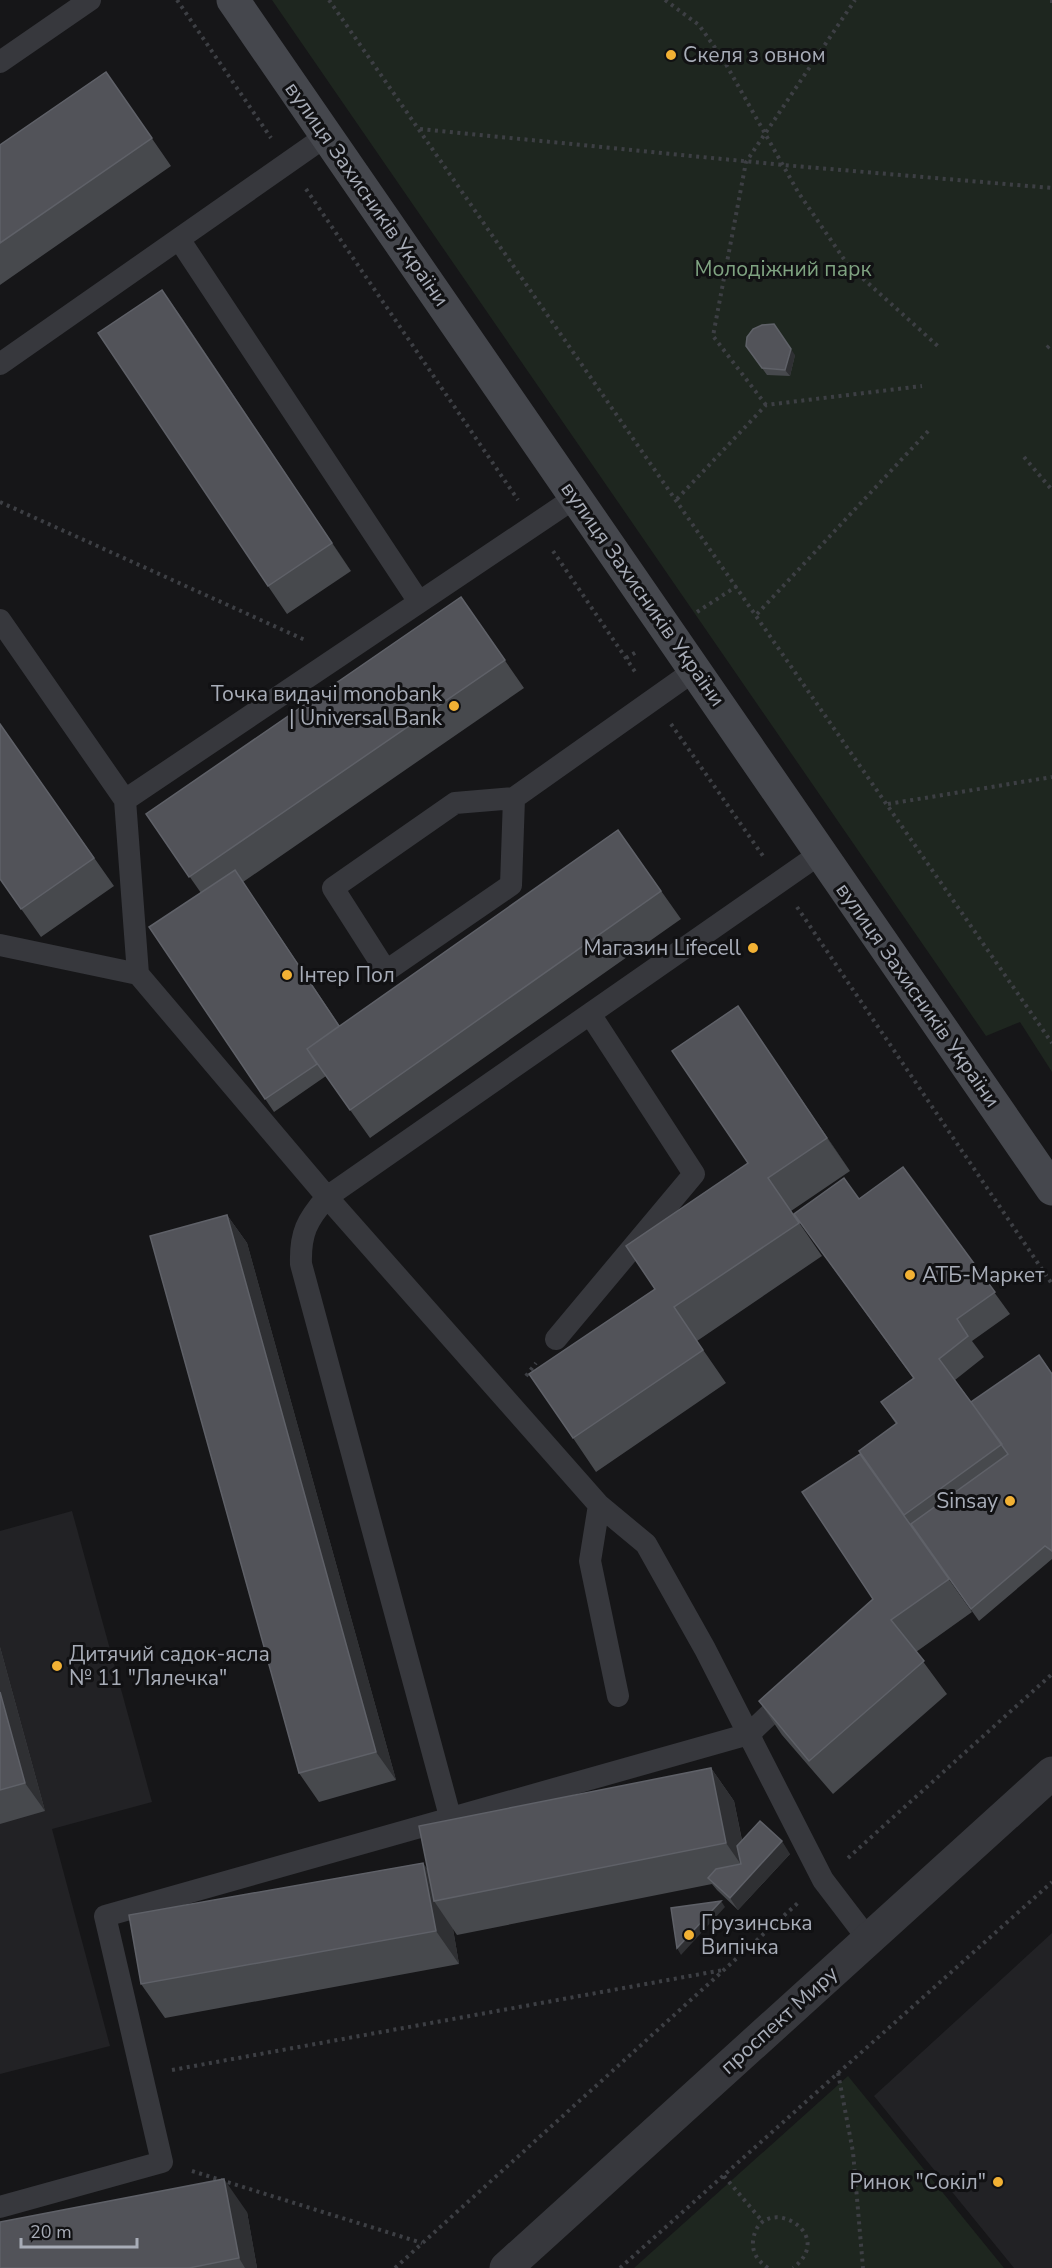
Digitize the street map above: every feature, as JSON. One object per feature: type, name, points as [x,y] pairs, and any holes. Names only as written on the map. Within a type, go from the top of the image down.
[{"type":"main road","name":"вулиця Захисників України","points":[[233,0],[1052,1189]]},
{"type":"street","name":"проспект Миру","points":[[506,2268],[1052,1773]]},
{"type":"lane","points":[[0,62],[90,0]]},
{"type":"lane","points":[[0,364],[326,136]]},
{"type":"lane","points":[[179,239],[419,603]]},
{"type":"lane","points":[[125,800],[576,497]]},
{"type":"lane","points":[[0,620],[125,800],[138,974],[327,1197],[599,1505],[646,1544],[705,1649],[823,1880],[868,1939]]},
{"type":"lane","points":[[514,798],[511,885],[386,971],[333,888],[455,803],[514,798],[695,670]]},
{"type":"lane","points":[[451,1820],[301,1264],[300,1242],[310,1217],[327,1197],[821,854]]},
{"type":"lane","points":[[0,945],[138,974]]},
{"type":"lane","points":[[556,1339],[694,1174],[590,1014]]},
{"type":"lane","points":[[599,1505],[590,1561],[618,1696]]},
{"type":"lane","points":[[0,2207],[162,2162],[105,1917],[749,1734],[805,1681]]},
{"type":"path","points":[[177,0],[1052,1284]]},
{"type":"path","points":[[329,0],[757,614],[1052,1043]]},
{"type":"path","points":[[665,0],[699,25],[723,59],[814,218],[848,265],[939,347]]},
{"type":"path","points":[[766,405],[713,336],[746,162],[855,0]]},
{"type":"path","points":[[1052,0],[1052,6]]},
{"type":"path","points":[[419,129],[746,162],[1052,188]]},
{"type":"path","points":[[1047,348],[1052,343]]},
{"type":"path","points":[[677,499],[766,405],[922,386]]},
{"type":"path","points":[[757,614],[931,428]]},
{"type":"path","points":[[1024,457],[1052,490]]},
{"type":"path","points":[[0,502],[340,656]]},
{"type":"path","points":[[888,804],[1052,777]]},
{"type":"path","points":[[506,1400],[556,1339]]},
{"type":"path","points":[[395,2268],[1052,1674]]},
{"type":"path","points":[[620,2268],[1052,1882]]},
{"type":"path","points":[[142,2076],[723,1970]]},
{"type":"path","points":[[838,2073],[853,2152],[863,2268]]},
{"type":"path","points":[[162,2162],[422,2243]]},
{"type":"path","points":[[724,2176],[763,2222]]},
{"type":"path","points":[[768,2268],[760,2263],[755,2255],[753,2247],[757,2229],[763,2222],[780,2217],[789,2218],[803,2229],[807,2246],[800,2263],[793,2268]]},
{"type":"shaded area","name":"Дитячий садок-ясла № 11 \"Лялечка\"","points":[[72,1511],[152,1802],[52,1829],[110,2046],[0,2074],[0,1531]]},
{"type":"shaded area","name":"Ринок \"Сокіл\"","points":[[1052,1933],[1052,2268],[1014,2268],[874,2096]]},
{"type":"green space","name":"Молодіжний парк","points":[[272,0],[1052,0],[1052,1072],[1020,1022],[986,1036]]},
{"type":"green space","points":[[848,2076],[1004,2268],[634,2268]]},
{"type":"building","points":[[106,72],[152,138],[0,243],[0,145]]},
{"type":"building","points":[[162,290],[332,543],[268,586],[98,333]]},
{"type":"building","points":[[774,324],[791,349],[785,370],[762,368],[746,346],[747,337],[753,329],[762,325]]},
{"type":"building","points":[[461,597],[505,660],[189,877],[146,814]]},
{"type":"building","points":[[0,724],[94,858],[21,909],[0,879]]},
{"type":"building","points":[[618,830],[661,891],[350,1110],[307,1049]]},
{"type":"building","points":[[235,870],[339,1026],[307,1049],[317,1064],[265,1099],[149,927]]},
{"type":"building","points":[[738,1006],[827,1138],[768,1178],[799,1223],[674,1307],[703,1350],[573,1438],[529,1374],[655,1289],[626,1246],[748,1163],[672,1051]]},
{"type":"building","points":[[903,1167],[995,1292],[957,1319],[968,1336],[939,1359],[1002,1444],[904,1515],[859,1451],[897,1423],[881,1402],[914,1378],[794,1214],[844,1178],[859,1199]]},
{"type":"building","points":[[227,1215],[376,1752],[299,1773],[150,1236]]},
{"type":"building","name":"Sinsay","points":[[1039,1355],[1052,1374],[1052,1551],[1045,1546],[971,1609],[911,1524],[1008,1454],[971,1402]]},
{"type":"building","points":[[860,1454],[949,1579],[891,1620],[924,1661],[809,1761],[759,1701],[873,1599],[802,1492]]},
{"type":"building","points":[[0,1692],[25,1783],[0,1790]]},
{"type":"building","points":[[711,1768],[726,1843],[434,1901],[419,1826]]},
{"type":"building","points":[[760,1821],[782,1841],[730,1898],[708,1878],[716,1869],[741,1864],[737,1846]]},
{"type":"building","points":[[423,1863],[436,1931],[141,1984],[129,1915]]},
{"type":"building","points":[[721,1901],[677,1948],[671,1908]]},
{"type":"building","points":[[224,2179],[239,2258],[189,2268],[0,2268],[0,2222]]},
{"type":"place","name":"Скеля з овном","points":[[671,55]]},
{"type":"place","name":"Точка видачі monobank | Universal Bank","points":[[454,706]]},
{"type":"place","name":"Магазин Lifecell","points":[[753,948]]},
{"type":"place","name":"Інтер Пол","points":[[287,975]]},
{"type":"place","name":"АТБ-Маркет","points":[[910,1275]]},
{"type":"place","name":"Sinsay","points":[[1010,1501]]},
{"type":"place","name":"Дитячий садок-ясла № 11 \"Лялечка\"","points":[[57,1666]]},
{"type":"place","name":"Грузинська Випічка","points":[[689,1935]]},
{"type":"place","name":"Ринок \"Сокіл\"","points":[[998,2182]]}]
